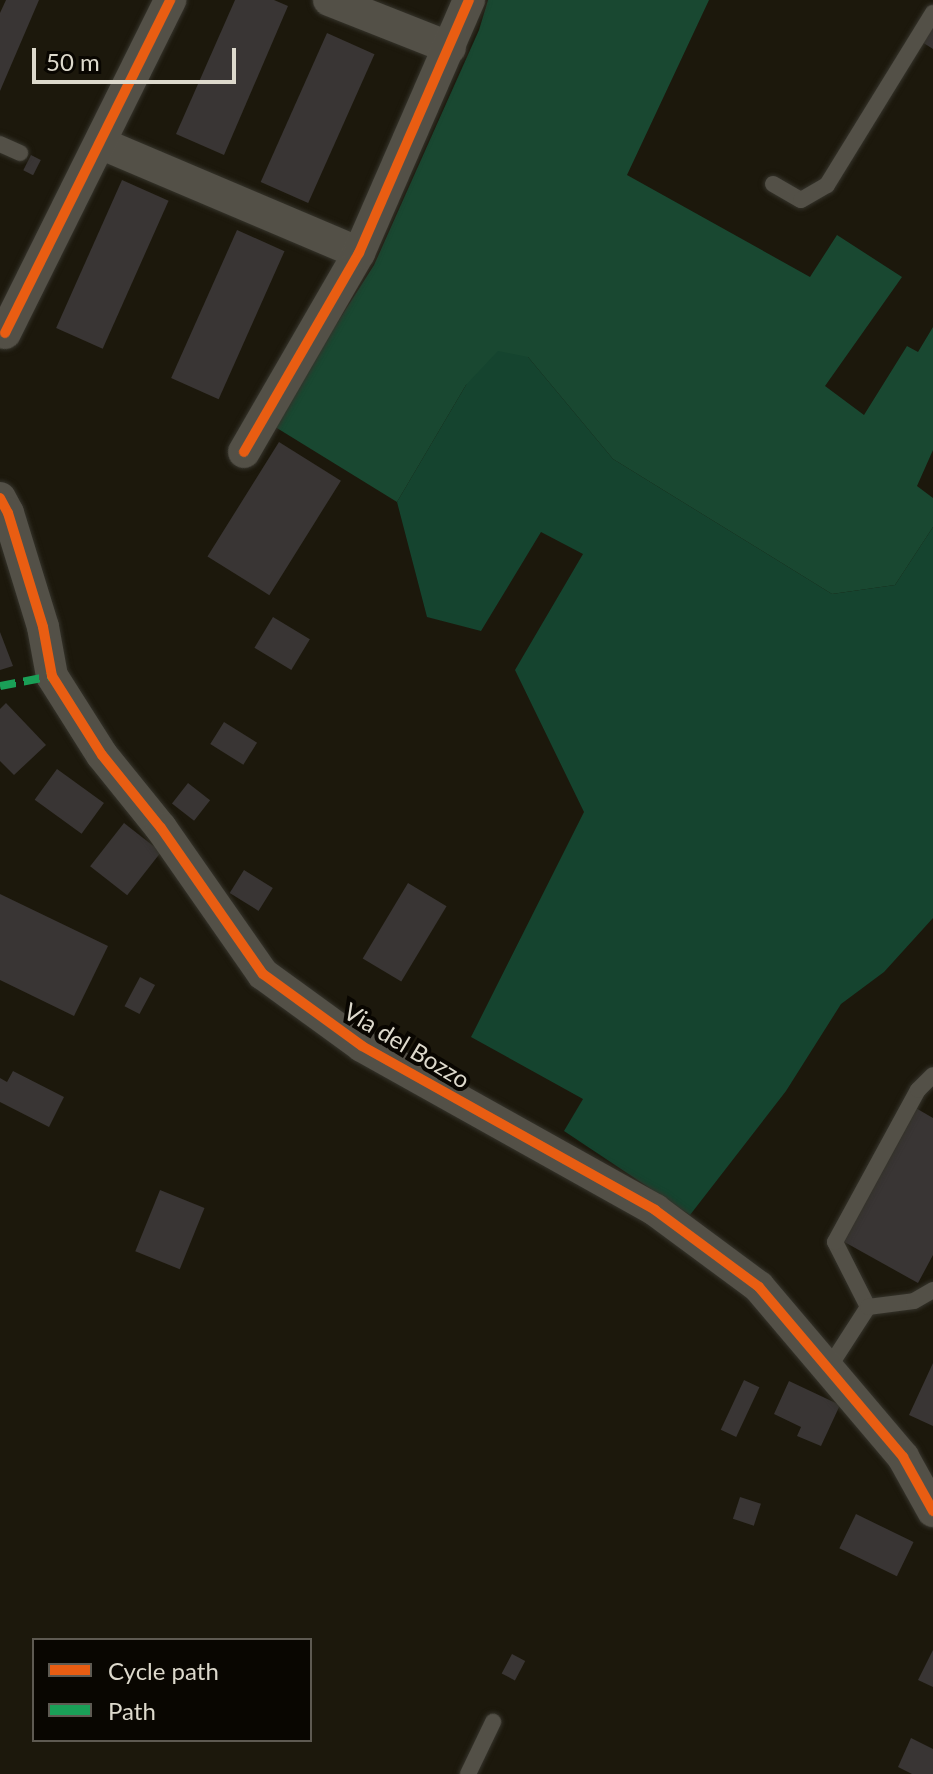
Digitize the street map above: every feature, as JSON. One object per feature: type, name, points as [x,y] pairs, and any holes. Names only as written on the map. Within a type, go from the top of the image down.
[{"type":"street","points":[[2,337],[170,0]]},
{"type":"street","points":[[329,0],[450,48]]},
{"type":"street","points":[[244,452],[359,253],[469,0]]},
{"type":"street","points":[[100,143],[359,253]]},
{"type":"street","name":"Via del Bozzo","points":[[0,498],[8,513],[43,627],[52,676],[102,755],[161,828],[263,974],[362,1046],[655,1210],[759,1287],[903,1457],[933,1511]]},
{"type":"lane","points":[[773,184],[801,200],[827,185],[933,13]]},
{"type":"lane","points":[[0,144],[20,153]]},
{"type":"lane","points":[[868,1307],[835,1242],[918,1090],[933,1075]]},
{"type":"lane","points":[[828,1369],[868,1307],[914,1301],[933,1290]]},
{"type":"lane","points":[[468,1774],[493,1722]]},
{"type":"green space","points":[[488,0],[709,0],[627,175],[810,277],[837,235],[902,277],[825,386],[864,415],[907,346],[918,352],[933,327],[933,450],[917,486],[933,498],[933,527],[895,585],[832,594],[613,459],[528,357],[466,385],[397,502],[272,425],[374,265],[479,30]]},
{"type":"green space","points":[[498,351],[528,357],[613,459],[832,594],[895,585],[933,527],[933,918],[884,972],[841,1004],[786,1091],[690,1215],[564,1131],[583,1099],[471,1037],[584,812],[515,670],[583,554],[541,532],[481,631],[427,617],[397,502],[466,385]]},
{"type":"building","points":[[6,0],[39,0],[0,91],[0,13]]},
{"type":"building","points":[[235,0],[274,0],[288,6],[224,155],[176,134]]},
{"type":"building","points":[[933,26],[933,49],[922,42]]},
{"type":"building","points":[[327,33],[375,54],[308,203],[261,182]]},
{"type":"building","points":[[31,155],[41,160],[33,175],[23,170]]},
{"type":"building","points":[[122,180],[169,201],[103,349],[56,328]]},
{"type":"building","points":[[237,230],[285,251],[219,399],[171,378]]},
{"type":"building","points":[[279,442],[341,481],[269,595],[207,556]]},
{"type":"building","points":[[273,617],[310,639],[291,670],[254,648]]},
{"type":"building","points":[[0,632],[13,666],[0,670]]},
{"type":"building","points":[[6,703],[46,745],[14,775],[0,761],[0,709]]},
{"type":"building","points":[[224,722],[257,743],[243,765],[210,744]]},
{"type":"building","points":[[57,769],[104,803],[82,834],[35,800]]},
{"type":"building","points":[[188,783],[210,800],[194,821],[172,803]]},
{"type":"building","points":[[124,823],[161,852],[127,895],[90,866]]},
{"type":"building","points":[[244,870],[273,888],[259,911],[230,893]]},
{"type":"building","points":[[408,883],[447,906],[401,982],[363,958]]},
{"type":"building","points":[[0,894],[108,946],[74,1016],[0,980]]},
{"type":"building","points":[[140,977],[155,985],[140,1014],[125,1006]]},
{"type":"building","points":[[13,1071],[64,1097],[49,1127],[0,1102],[0,1078],[7,1082]]},
{"type":"building","points":[[914,1107],[933,1118],[933,1255],[918,1283],[839,1239]]},
{"type":"building","points":[[160,1190],[205,1208],[180,1269],[135,1251]]},
{"type":"building","points":[[933,1363],[933,1426],[909,1415]]},
{"type":"building","points":[[744,1380],[759,1387],[736,1437],[721,1430]]},
{"type":"building","points":[[789,1381],[840,1405],[821,1446],[797,1436],[801,1427],[774,1414]]},
{"type":"building","points":[[740,1497],[761,1504],[754,1526],[733,1519]]},
{"type":"building","points":[[856,1514],[914,1542],[897,1576],[839,1548]]},
{"type":"building","points":[[933,1650],[933,1687],[918,1680]]},
{"type":"building","points":[[512,1654],[525,1661],[515,1680],[502,1673]]},
{"type":"building","points":[[911,1738],[933,1749],[933,1774],[912,1774],[898,1767]]},
{"type":"marked path","points":[[0,686],[52,676]]},
{"type":"cycle path","points":[[5,333],[170,0]]},
{"type":"cycle path","points":[[244,452],[359,253],[469,0]]},
{"type":"cycle path","points":[[0,498],[8,513],[43,627],[52,676],[102,755],[161,828],[263,974],[362,1046],[655,1210],[759,1287],[903,1457],[933,1511]]}]
